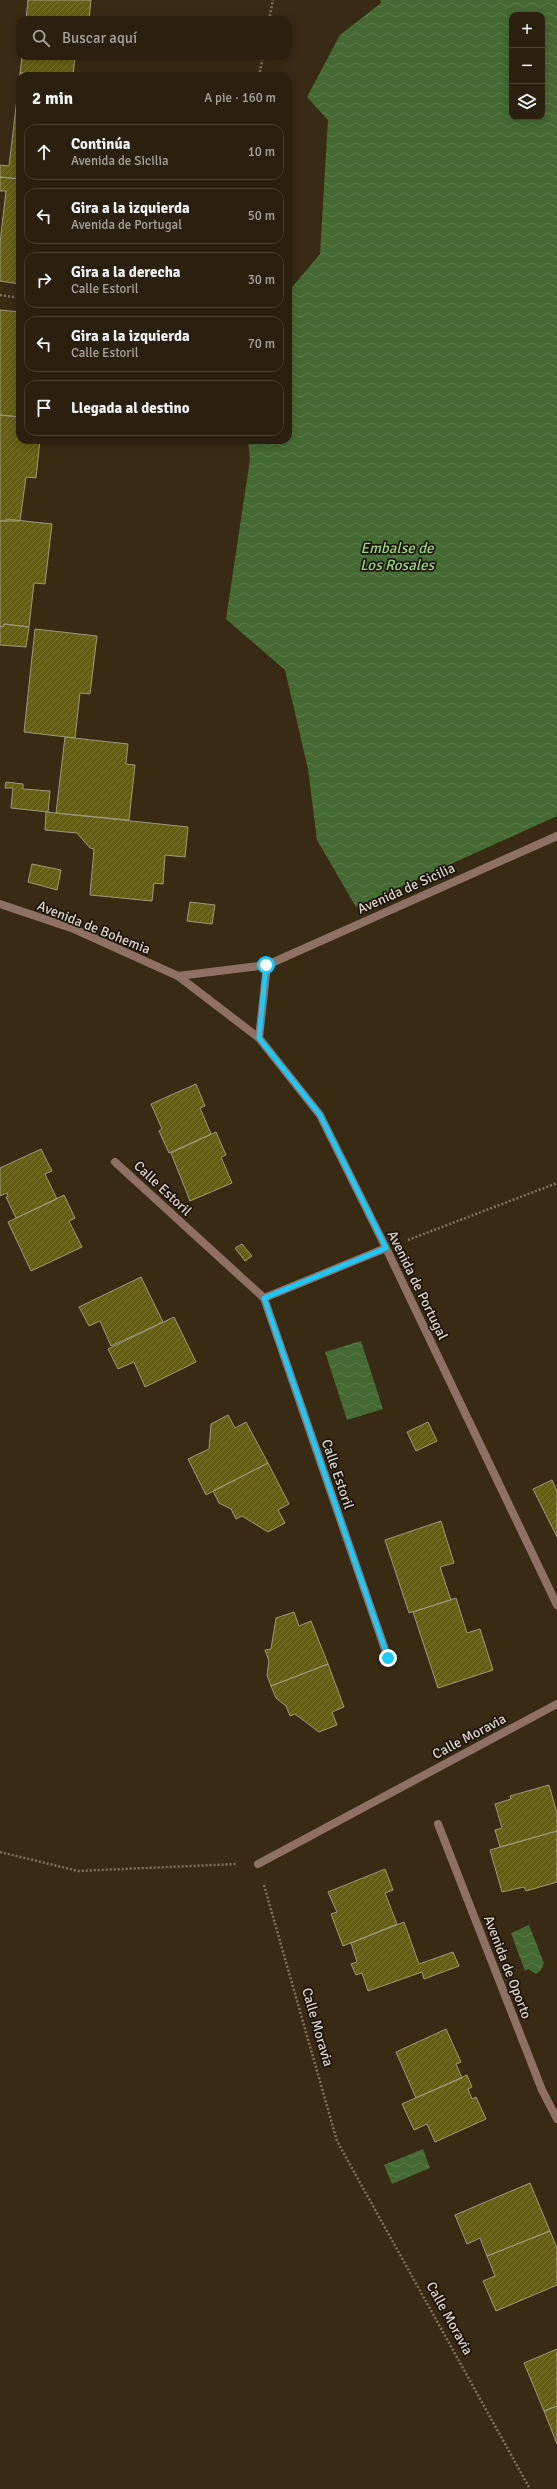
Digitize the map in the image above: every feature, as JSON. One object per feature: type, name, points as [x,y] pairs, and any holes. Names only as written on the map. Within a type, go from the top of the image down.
[{"type":"street","name":"Avenida de Sicilia","points":[[178,976],[266,965],[557,836]]},
{"type":"street","name":"Avenida de Bohemia","points":[[0,904],[74,929],[178,976]]},
{"type":"street","points":[[259,1038],[266,965]]},
{"type":"street","name":"Avenida de Portugal","points":[[178,976],[259,1038],[320,1115],[386,1248],[557,1605]]},
{"type":"street","name":"Calle Estoril","points":[[115,1162],[264,1298],[388,1658]]},
{"type":"street","points":[[264,1298],[386,1248]]},
{"type":"street","name":"Calle Moravia","points":[[258,1864],[557,1704]]},
{"type":"street","name":"Avenida de Oporto","points":[[438,1824],[542,2090],[557,2119]]},
{"type":"path","points":[[270,16],[273,0]]},
{"type":"path","points":[[260,72],[262,60]]},
{"type":"path","points":[[0,295],[16,297]]},
{"type":"path","points":[[386,1248],[557,1183]]},
{"type":"path","points":[[0,1852],[78,1871],[258,1864]]},
{"type":"path","name":"Calle Moravia","points":[[258,1864],[338,2142],[530,2489]]},
{"type":"water","name":"Embalse de Los Rosales","points":[[380,0],[557,0],[557,816],[356,907],[317,840],[308,769],[285,670],[226,619],[250,459],[248,444],[292,444],[292,287],[320,254],[328,120],[307,97],[340,35],[381,3]]},
{"type":"water","points":[[361,1341],[383,1409],[347,1420],[325,1352]]},
{"type":"water","points":[[529,1925],[544,1963],[541,1970],[536,1974],[528,1969],[525,1971],[511,1933]]},
{"type":"water","points":[[423,2149],[430,2168],[392,2184],[384,2165]]},
{"type":"building","points":[[28,0],[91,0],[89,16],[26,16]]},
{"type":"building","points":[[22,60],[75,60],[73,72],[20,72]]},
{"type":"building","points":[[16,107],[16,179],[0,177],[0,165],[9,166]]},
{"type":"building","points":[[0,177],[16,179],[16,283],[0,281],[0,243],[6,191],[0,191]]},
{"type":"building","points":[[0,310],[16,312],[16,417],[0,415]]},
{"type":"building","points":[[0,415],[16,417],[16,444],[40,444],[36,478],[26,477],[20,521],[0,521]]},
{"type":"building","points":[[6,519],[52,524],[45,584],[34,583],[29,627],[4,624],[3,627],[0,626],[0,521],[6,521]]},
{"type":"building","points":[[4,624],[29,627],[26,647],[0,645],[0,626],[3,627]]},
{"type":"building","points":[[35,629],[97,636],[90,694],[80,693],[75,738],[24,732]]},
{"type":"building","points":[[65,737],[128,744],[126,764],[135,765],[129,820],[56,813]]},
{"type":"building","points":[[6,782],[23,784],[23,789],[50,791],[48,812],[11,808],[13,788],[5,788]]},
{"type":"building","points":[[46,812],[188,827],[185,857],[165,855],[163,884],[154,883],[152,901],[90,895],[94,849],[90,848],[77,833],[45,830]]},
{"type":"building","points":[[32,864],[61,870],[57,890],[28,882]]},
{"type":"building","points":[[190,902],[215,905],[212,924],[187,921]]},
{"type":"building","points":[[196,1084],[205,1106],[200,1108],[211,1134],[169,1153],[159,1131],[162,1129],[151,1104]]},
{"type":"building","points":[[216,1132],[226,1155],[221,1157],[232,1183],[190,1201],[171,1153]]},
{"type":"building","points":[[41,1149],[52,1171],[45,1174],[57,1199],[16,1218],[6,1197],[8,1196],[7,1193],[0,1196],[0,1168]]},
{"type":"building","points":[[64,1195],[75,1218],[69,1221],[82,1247],[31,1271],[8,1222]]},
{"type":"building","points":[[242,1244],[252,1256],[245,1261],[235,1248]]},
{"type":"building","points":[[141,1277],[163,1322],[111,1346],[100,1321],[89,1326],[79,1307]]},
{"type":"building","points":[[174,1317],[196,1362],[145,1387],[134,1362],[118,1369],[108,1349]]},
{"type":"building","points":[[228,1415],[235,1428],[246,1422],[268,1463],[206,1495],[188,1459],[209,1449],[211,1424]]},
{"type":"building","points":[[428,1422],[437,1441],[416,1451],[407,1432]]},
{"type":"building","points":[[268,1463],[289,1504],[278,1510],[285,1523],[268,1532],[242,1516],[236,1519],[231,1509],[219,1503],[213,1491]]},
{"type":"building","points":[[552,1480],[557,1491],[557,1537],[533,1489]]},
{"type":"building","points":[[441,1521],[454,1563],[440,1567],[451,1600],[409,1613],[385,1540]]},
{"type":"building","points":[[456,1598],[467,1633],[480,1629],[493,1670],[438,1688],[413,1612]]},
{"type":"building","points":[[294,1612],[299,1626],[311,1621],[328,1664],[271,1686],[267,1675],[269,1661],[265,1650],[271,1649],[276,1618]]},
{"type":"building","points":[[328,1664],[344,1707],[332,1712],[337,1725],[319,1732],[295,1714],[290,1716],[286,1706],[276,1698],[271,1686]]},
{"type":"building","points":[[549,1785],[557,1813],[557,1831],[500,1847],[495,1830],[502,1828],[495,1804],[511,1799],[510,1796]]},
{"type":"building","points":[[557,1831],[557,1882],[526,1891],[524,1887],[502,1892],[490,1850]]},
{"type":"building","points":[[385,1869],[393,1890],[385,1893],[397,1924],[343,1946],[331,1914],[337,1912],[328,1892]]},
{"type":"building","points":[[404,1922],[419,1964],[453,1952],[459,1966],[424,1979],[422,1972],[368,1991],[362,1973],[356,1975],[351,1964],[357,1962],[351,1943]]},
{"type":"building","points":[[446,2029],[461,2062],[456,2064],[462,2078],[416,2098],[396,2052]]},
{"type":"building","points":[[467,2075],[472,2087],[468,2089],[472,2099],[476,2097],[486,2119],[435,2142],[427,2124],[414,2130],[402,2104]]},
{"type":"building","points":[[530,2183],[550,2231],[487,2256],[480,2238],[467,2244],[455,2215]]},
{"type":"building","points":[[550,2231],[557,2248],[557,2285],[496,2311],[483,2281],[495,2276],[487,2256]]},
{"type":"building","points":[[557,2349],[557,2406],[544,2411],[524,2363]]},
{"type":"building","points":[[557,2406],[557,2444],[544,2411]]},
{"type":"route","points":[[266,965],[259,1038],[320,1115],[386,1248],[264,1298],[388,1658]]}]
